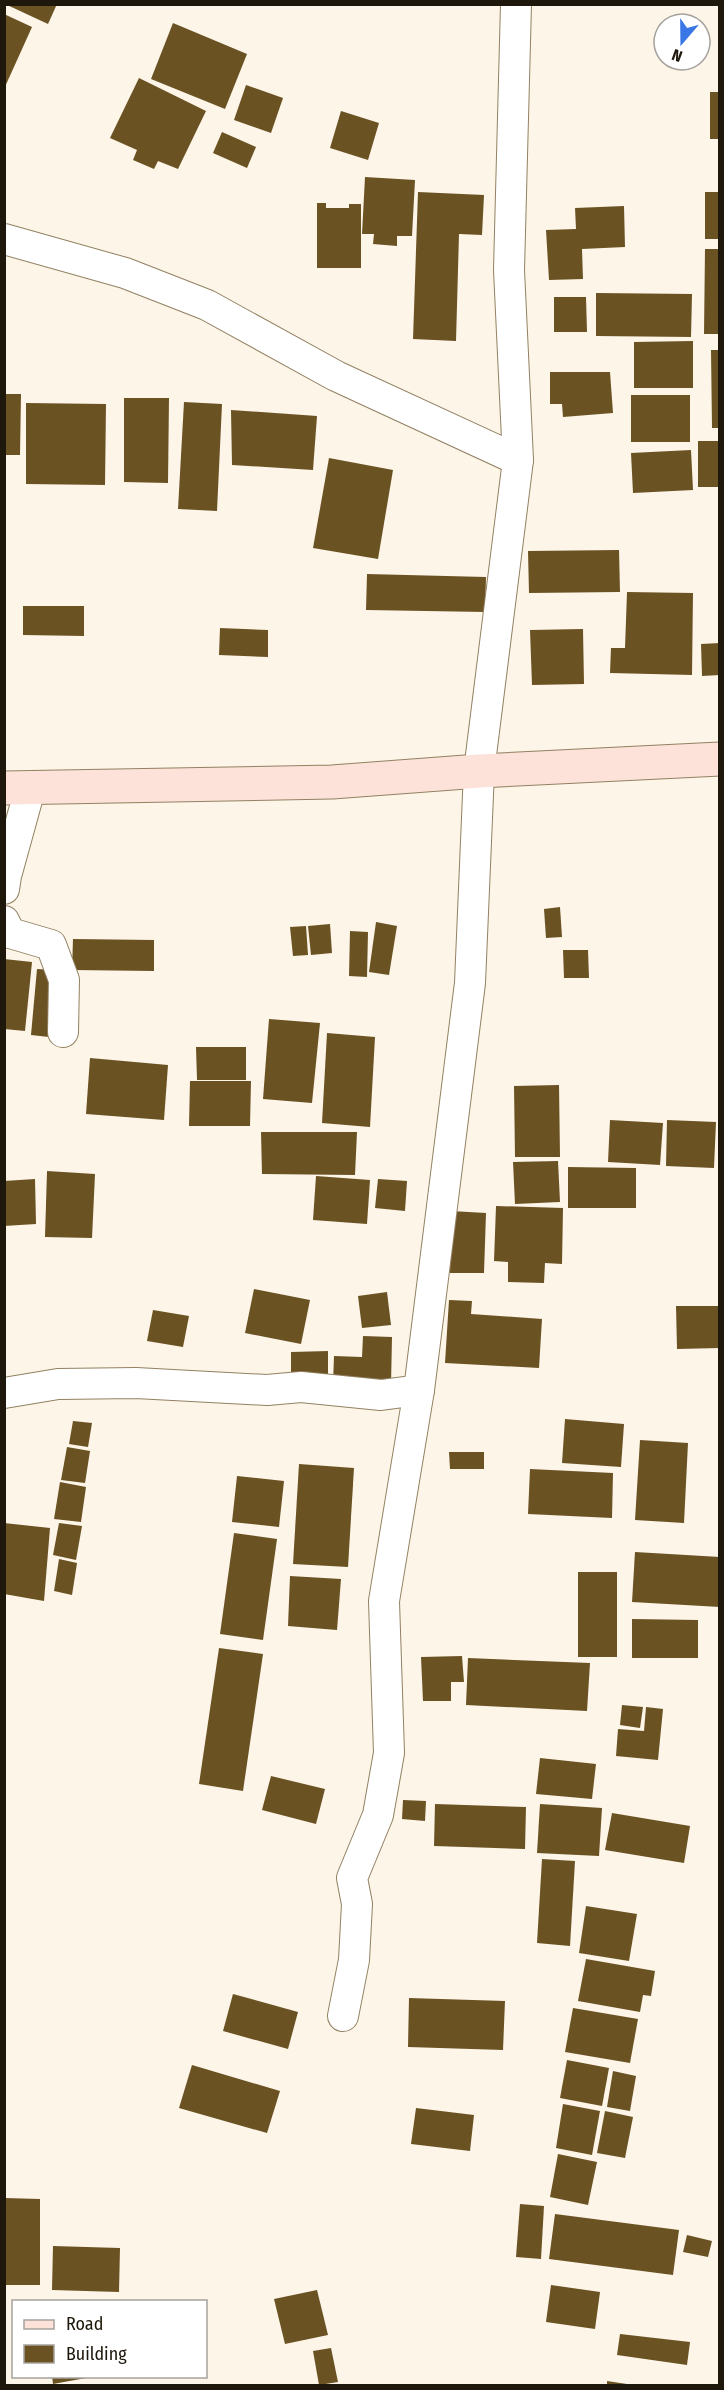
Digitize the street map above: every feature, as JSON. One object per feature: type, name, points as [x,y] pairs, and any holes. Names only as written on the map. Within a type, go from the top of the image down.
[{"type":"street","points":[[344,2016],[353,1968],[357,1904],[352,1878],[378,1815],[389,1753],[384,1601],[419,1390],[470,984],[479,771],[518,460],[509,270],[516,4]]},
{"type":"street","points":[[4,239],[125,273],[207,305],[336,376],[518,460]]},
{"type":"street","points":[[4,889],[17,788],[332,782],[479,771],[720,759]]},
{"type":"street","points":[[4,921],[10,933],[51,945],[64,980],[63,1032]]},
{"type":"street","points":[[4,1393],[58,1384],[180,1384],[267,1390],[301,1387],[381,1395],[419,1390]]},
{"type":"building","points":[[5,4],[57,4],[48,24]]},
{"type":"building","points":[[4,14],[32,27],[4,89]]},
{"type":"building","points":[[173,23],[247,54],[225,109],[151,79]]},
{"type":"building","points":[[139,78],[206,111],[178,169],[158,161],[154,169],[133,160],[137,150],[110,138]]},
{"type":"building","points":[[246,85],[283,98],[271,133],[234,120]]},
{"type":"building","points":[[710,92],[720,92],[720,139],[710,139]]},
{"type":"building","points":[[341,111],[379,123],[368,160],[330,148]]},
{"type":"building","points":[[222,132],[256,147],[247,168],[213,153]]},
{"type":"building","points":[[365,177],[415,180],[412,236],[397,236],[397,246],[373,244],[374,234],[362,234]]},
{"type":"building","points":[[418,192],[484,195],[482,235],[459,234],[456,341],[413,339]]},
{"type":"building","points":[[705,192],[720,192],[720,239],[705,239]]},
{"type":"building","points":[[317,203],[326,203],[326,208],[349,208],[349,204],[361,204],[361,268],[317,268]]},
{"type":"building","points":[[624,206],[625,247],[582,249],[583,279],[549,280],[546,230],[576,229],[575,208]]},
{"type":"building","points":[[705,249],[720,249],[720,334],[704,334]]},
{"type":"building","points":[[596,293],[692,294],[691,337],[596,336]]},
{"type":"building","points":[[554,297],[586,297],[587,332],[554,332]]},
{"type":"building","points":[[693,341],[693,388],[634,388],[634,342]]},
{"type":"building","points":[[711,350],[720,350],[720,428],[712,428]]},
{"type":"building","points":[[550,372],[610,372],[613,413],[563,417],[562,404],[550,404]]},
{"type":"building","points":[[4,394],[21,394],[20,455],[4,455]]},
{"type":"building","points":[[631,395],[690,395],[690,442],[631,442]]},
{"type":"building","points":[[124,398],[169,398],[168,483],[124,482]]},
{"type":"building","points":[[184,402],[222,404],[217,511],[178,509]]},
{"type":"building","points":[[26,403],[106,404],[105,485],[26,484]]},
{"type":"building","points":[[231,410],[317,416],[313,470],[232,465]]},
{"type":"building","points":[[698,441],[720,441],[720,487],[698,487]]},
{"type":"building","points":[[691,450],[693,490],[633,493],[631,453]]},
{"type":"building","points":[[329,458],[393,470],[378,559],[313,548]]},
{"type":"building","points":[[619,550],[620,592],[529,593],[528,551]]},
{"type":"building","points":[[367,574],[486,577],[485,612],[366,610]]},
{"type":"building","points":[[627,592],[693,593],[692,675],[610,673],[611,648],[625,648]]},
{"type":"building","points":[[23,606],[84,606],[84,636],[23,635]]},
{"type":"building","points":[[220,628],[268,630],[268,657],[219,655]]},
{"type":"building","points":[[583,629],[584,684],[532,685],[530,630]]},
{"type":"building","points":[[720,643],[720,675],[702,676],[701,644]]},
{"type":"building","points":[[560,907],[562,937],[546,938],[544,909]]},
{"type":"building","points":[[376,922],[397,926],[389,975],[369,972]]},
{"type":"building","points":[[330,924],[332,953],[311,955],[308,926]]},
{"type":"building","points":[[306,926],[308,955],[293,956],[290,927]]},
{"type":"building","points":[[350,931],[368,932],[367,977],[349,976]]},
{"type":"building","points":[[73,939],[154,940],[154,971],[72,970]]},
{"type":"building","points":[[563,950],[588,950],[589,978],[564,978]]},
{"type":"building","points":[[4,959],[32,962],[25,1031],[4,1029]]},
{"type":"building","points":[[37,969],[55,970],[49,1037],[31,1035]]},
{"type":"building","points":[[269,1019],[320,1023],[312,1103],[263,1099]]},
{"type":"building","points":[[327,1033],[375,1037],[370,1127],[322,1123]]},
{"type":"building","points":[[196,1047],[246,1047],[246,1080],[197,1080]]},
{"type":"building","points":[[90,1058],[168,1065],[164,1120],[86,1114]]},
{"type":"building","points":[[190,1081],[251,1081],[250,1126],[189,1126]]},
{"type":"building","points":[[559,1085],[560,1157],[515,1157],[514,1086]]},
{"type":"building","points":[[610,1120],[663,1123],[660,1165],[608,1162]]},
{"type":"building","points":[[667,1120],[716,1122],[714,1168],[666,1166]]},
{"type":"building","points":[[261,1132],[357,1132],[355,1175],[262,1174]]},
{"type":"building","points":[[558,1161],[560,1202],[515,1204],[513,1162]]},
{"type":"building","points":[[568,1167],[636,1168],[636,1208],[568,1208]]},
{"type":"building","points":[[47,1171],[95,1174],[92,1238],[45,1237]]},
{"type":"building","points":[[316,1176],[370,1180],[367,1224],[313,1220]]},
{"type":"building","points":[[35,1179],[36,1224],[4,1226],[4,1181]]},
{"type":"building","points":[[378,1179],[407,1181],[405,1211],[375,1208]]},
{"type":"building","points":[[496,1206],[563,1208],[562,1264],[545,1263],[544,1283],[508,1282],[508,1262],[494,1261]]},
{"type":"building","points":[[451,1211],[486,1213],[484,1273],[450,1273]]},
{"type":"building","points":[[254,1289],[310,1300],[301,1344],[245,1333]]},
{"type":"building","points":[[387,1292],[391,1325],[362,1328],[358,1296]]},
{"type":"building","points":[[449,1300],[472,1301],[471,1314],[542,1319],[539,1368],[445,1363]]},
{"type":"building","points":[[676,1306],[720,1306],[720,1348],[677,1349]]},
{"type":"building","points":[[153,1310],[189,1316],[183,1347],[147,1341]]},
{"type":"building","points":[[363,1336],[392,1337],[391,1385],[333,1384],[334,1356],[362,1357]]},
{"type":"building","points":[[328,1351],[328,1380],[291,1380],[291,1352]]},
{"type":"building","points":[[565,1419],[624,1424],[621,1467],[562,1463]]},
{"type":"building","points":[[73,1421],[92,1423],[88,1447],[69,1444]]},
{"type":"building","points":[[640,1440],[688,1443],[684,1523],[635,1520]]},
{"type":"building","points":[[67,1447],[90,1451],[85,1483],[61,1480]]},
{"type":"building","points":[[449,1452],[484,1452],[484,1469],[450,1469]]},
{"type":"building","points":[[299,1464],[354,1468],[348,1567],[293,1564]]},
{"type":"building","points":[[530,1469],[613,1473],[612,1518],[528,1514]]},
{"type":"building","points":[[237,1476],[284,1481],[279,1527],[232,1522]]},
{"type":"building","points":[[60,1482],[86,1487],[81,1522],[54,1519]]},
{"type":"building","points":[[4,1523],[50,1528],[44,1601],[4,1594]]},
{"type":"building","points":[[59,1523],[82,1526],[76,1560],[53,1555]]},
{"type":"building","points":[[234,1533],[277,1539],[263,1640],[220,1634]]},
{"type":"building","points":[[635,1552],[720,1557],[720,1607],[632,1602]]},
{"type":"building","points":[[59,1559],[77,1563],[72,1595],[54,1591]]},
{"type":"building","points":[[578,1572],[617,1572],[617,1657],[578,1657]]},
{"type":"building","points":[[290,1576],[341,1579],[337,1630],[288,1626]]},
{"type":"building","points":[[632,1619],[698,1620],[698,1658],[632,1658]]},
{"type":"building","points":[[219,1648],[263,1654],[243,1791],[199,1784]]},
{"type":"building","points":[[462,1656],[464,1682],[451,1682],[451,1701],[423,1701],[421,1657]]},
{"type":"building","points":[[468,1658],[590,1663],[587,1711],[466,1705]]},
{"type":"building","points":[[622,1705],[643,1707],[640,1728],[620,1725]]},
{"type":"building","points":[[646,1707],[663,1709],[658,1760],[616,1756],[618,1729],[644,1731]]},
{"type":"building","points":[[540,1758],[596,1764],[592,1799],[536,1794]]},
{"type":"building","points":[[271,1776],[325,1789],[316,1824],[262,1810]]},
{"type":"building","points":[[403,1800],[426,1801],[425,1821],[402,1819]]},
{"type":"building","points":[[435,1804],[526,1807],[525,1849],[434,1846]]},
{"type":"building","points":[[540,1804],[602,1808],[599,1856],[537,1853]]},
{"type":"building","points":[[612,1813],[690,1826],[684,1863],[605,1850]]},
{"type":"building","points":[[542,1859],[575,1861],[570,1946],[537,1943]]},
{"type":"building","points":[[586,1906],[637,1914],[629,1961],[579,1953]]},
{"type":"building","points":[[586,1959],[655,1971],[651,1996],[643,1995],[640,2012],[578,2001]]},
{"type":"building","points":[[233,1994],[298,2012],[288,2049],[223,2031]]},
{"type":"building","points":[[409,1998],[505,2001],[503,2050],[408,2047]]},
{"type":"building","points":[[573,2008],[638,2019],[630,2063],[565,2052]]},
{"type":"building","points":[[567,2060],[609,2068],[602,2106],[560,2098]]},
{"type":"building","points":[[192,2065],[280,2091],[267,2133],[179,2108]]},
{"type":"building","points":[[613,2071],[636,2076],[630,2111],[607,2107]]},
{"type":"building","points":[[563,2104],[600,2111],[592,2155],[556,2148]]},
{"type":"building","points":[[416,2108],[474,2115],[470,2151],[411,2144]]},
{"type":"building","points":[[605,2111],[633,2117],[625,2158],[597,2153]]},
{"type":"building","points":[[558,2154],[597,2162],[588,2205],[550,2197]]},
{"type":"building","points":[[5,2198],[40,2199],[40,2285],[5,2285]]},
{"type":"building","points":[[520,2204],[544,2206],[541,2259],[516,2257]]},
{"type":"building","points":[[555,2214],[679,2230],[673,2275],[549,2259]]},
{"type":"building","points":[[687,2235],[712,2241],[708,2257],[683,2252]]},
{"type":"building","points":[[53,2246],[120,2248],[119,2292],[52,2290]]},
{"type":"building","points":[[551,2285],[600,2292],[595,2329],[546,2322]]},
{"type":"building","points":[[317,2290],[328,2335],[285,2344],[274,2299]]},
{"type":"building","points":[[620,2334],[690,2342],[687,2365],[617,2355]]},
{"type":"building","points":[[331,2348],[338,2382],[319,2385],[313,2351]]},
{"type":"building","points":[[52,2378],[86,2378],[53,2384]]},
{"type":"building","points":[[607,2381],[627,2384],[627,2386],[607,2386]]}]
